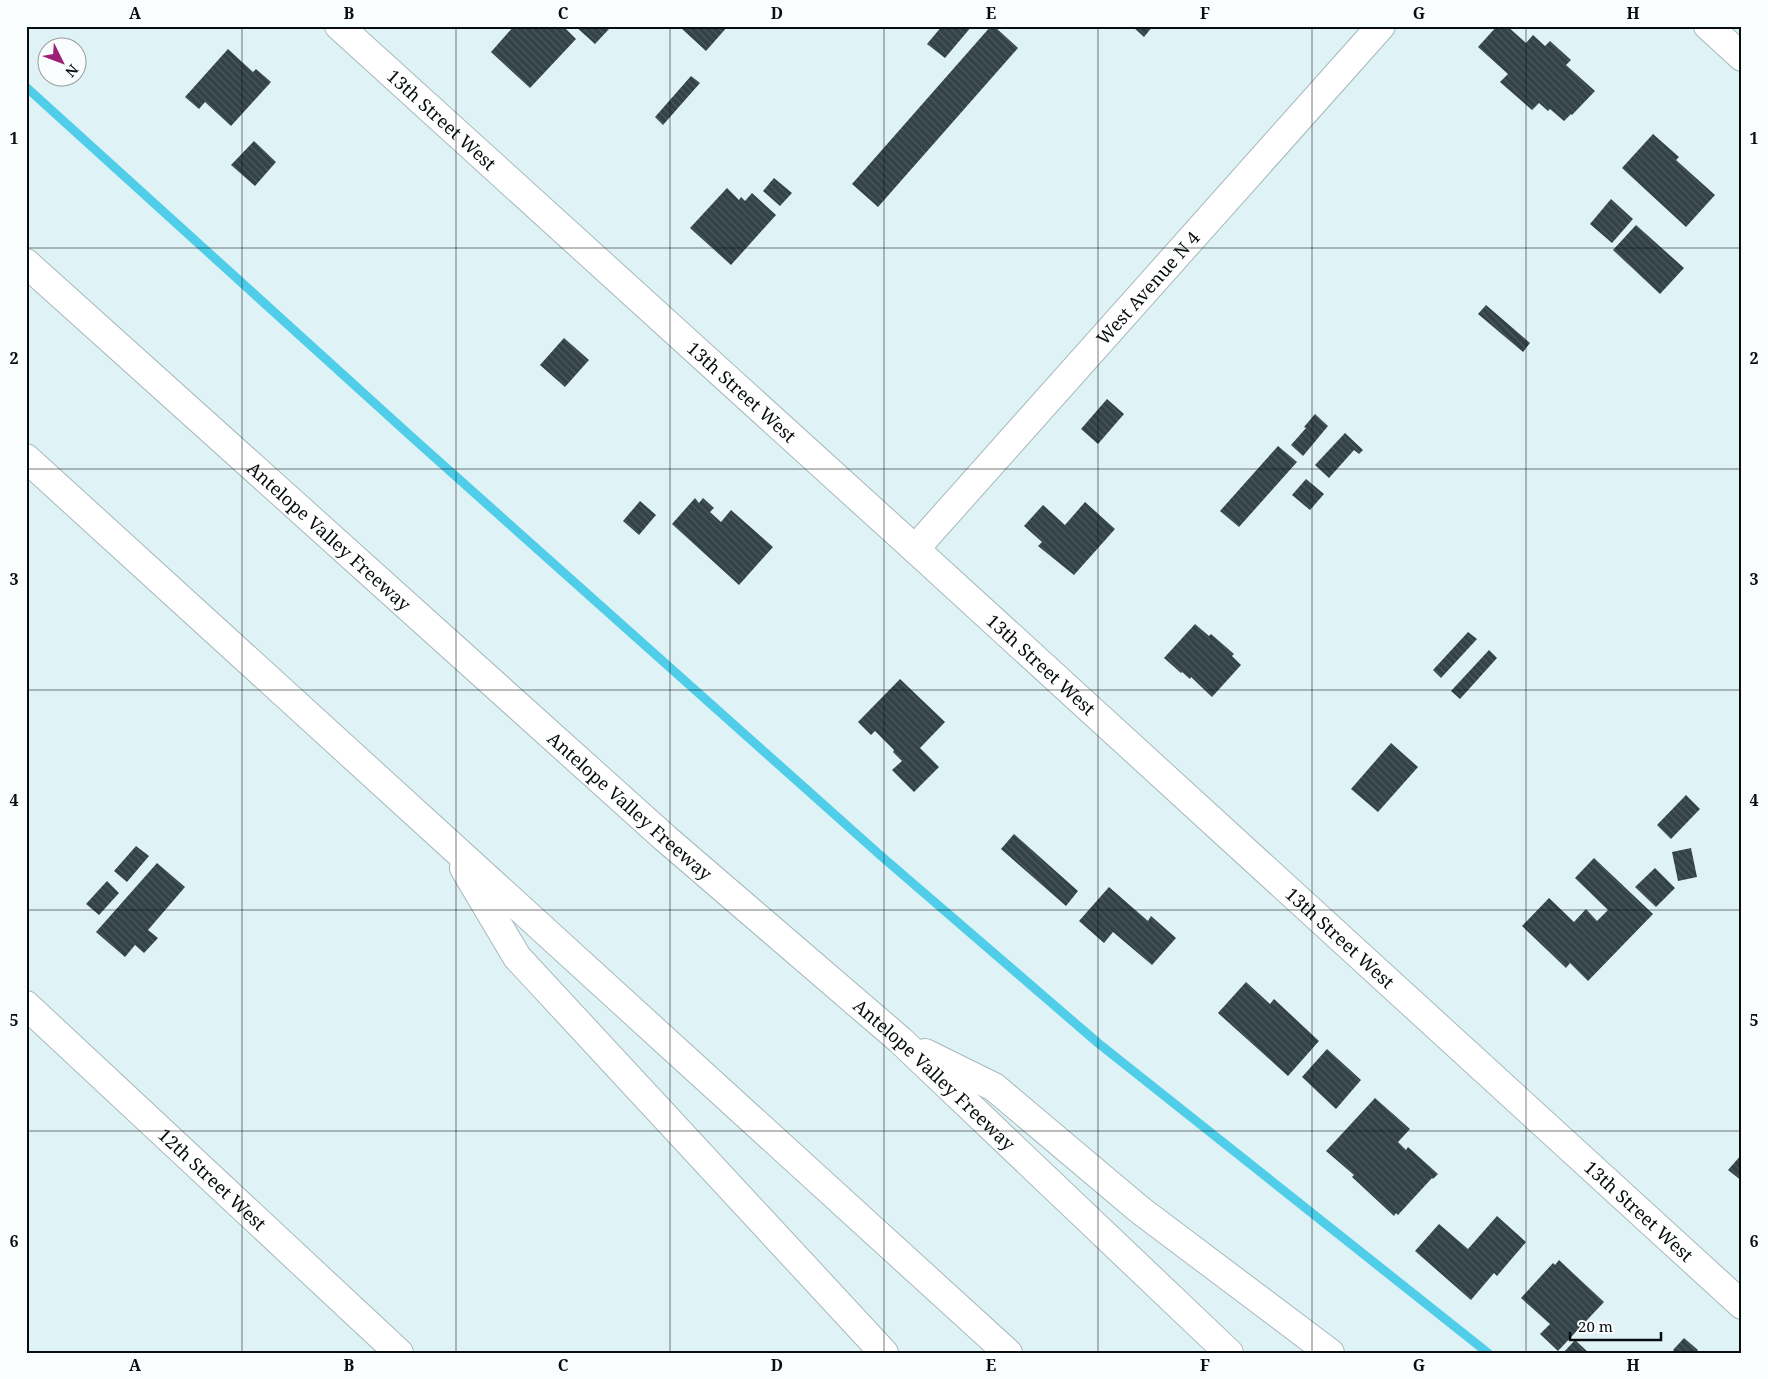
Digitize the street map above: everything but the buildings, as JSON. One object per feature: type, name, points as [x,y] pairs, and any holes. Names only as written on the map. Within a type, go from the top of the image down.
[{"type":"main road","name":"13th Street West","points":[[339,26],[915,549],[1742,1305]]},
{"type":"main road","name":"West Avenue N 4","points":[[915,549],[1380,26]]},
{"type":"main road","points":[[1708,26],[1742,57]]},
{"type":"main road","name":"Antelope Valley Freeway","points":[[26,263],[665,838],[900,1040],[1229,1353]]},
{"type":"main road","points":[[26,458],[1008,1353]]},
{"type":"main road","points":[[450,844],[517,957],[884,1353]]},
{"type":"main road","name":"12th Street West","points":[[26,1005],[399,1353]]},
{"type":"main road","points":[[900,1040],[994,1087],[1140,1210],[1330,1353]]},
{"type":"waterway","points":[[26,87],[414,439],[880,855],[1098,1043],[1488,1353]]}]
